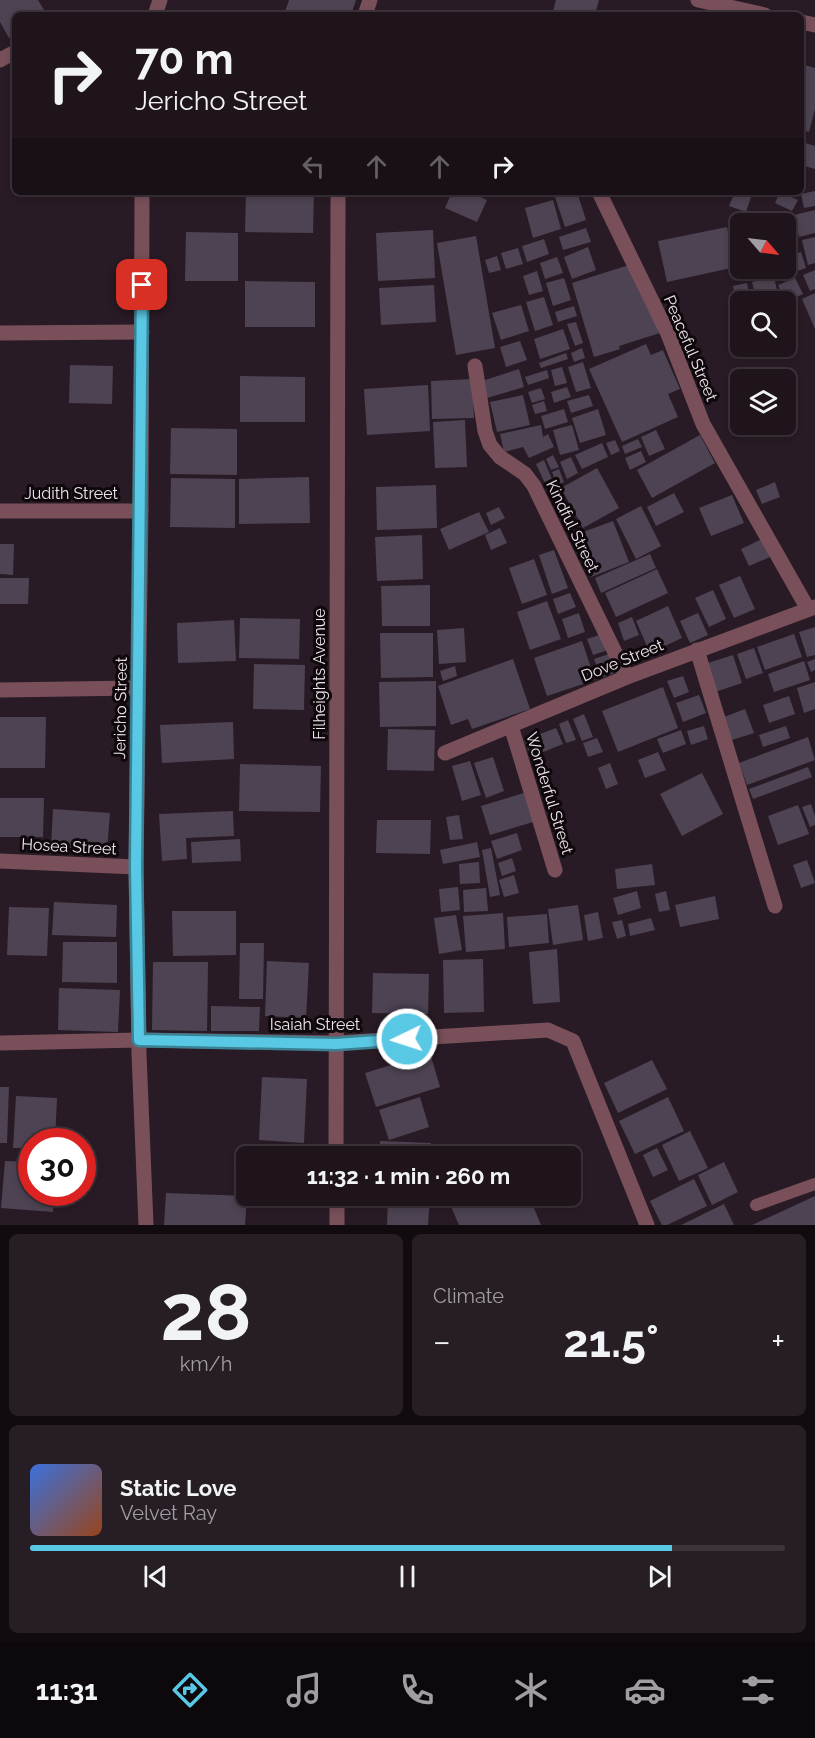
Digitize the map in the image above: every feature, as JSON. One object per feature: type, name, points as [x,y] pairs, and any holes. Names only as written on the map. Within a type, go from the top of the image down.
[{"type":"street","points":[[698,0],[752,12]]},
{"type":"street","name":"Jericho Street","points":[[142,195],[141,511],[136,867],[139,1040],[146,1225]]},
{"type":"street","name":"Filheights Avenue","points":[[336,1146],[338,195]]},
{"type":"street","name":"Peaceful Street","points":[[600,195],[668,334],[703,424],[811,608]]},
{"type":"street","points":[[0,333],[142,332]]},
{"type":"street","name":"Kindful Street","points":[[475,366],[484,431],[490,445],[500,457],[525,474],[534,486],[627,677]]},
{"type":"street","name":"Judith Street","points":[[0,511],[141,511]]},
{"type":"street","name":"Dove Street","points":[[445,753],[627,677],[811,608]]},
{"type":"street","points":[[697,650],[775,906]]},
{"type":"street","points":[[0,690],[138,688]]},
{"type":"street","name":"Wonderful Street","points":[[511,726],[555,870]]},
{"type":"street","name":"Hosea Street","points":[[0,861],[136,867]]},
{"type":"street","name":"Isaiah Street","points":[[0,1043],[139,1040],[336,1044],[548,1030],[573,1041],[647,1225]]},
{"type":"street","points":[[337,1206],[337,1225]]},
{"type":"lane","points":[[756,1205],[815,1184]]},
{"type":"building","points":[[0,0],[38,0],[45,12],[12,12],[12,36],[9,38],[0,22]]},
{"type":"building","points":[[289,0],[356,0],[352,12],[285,12]]},
{"type":"building","points":[[556,0],[599,0],[596,12],[553,11]]},
{"type":"building","points":[[804,65],[815,68],[815,109],[809,132],[804,131]]},
{"type":"building","points":[[804,143],[815,146],[815,169],[804,166]]},
{"type":"building","points":[[815,191],[815,206],[804,208],[801,195]]},
{"type":"building","points":[[246,195],[314,195],[313,233],[245,232]]},
{"type":"building","points":[[451,195],[476,195],[487,200],[477,222],[445,208]]},
{"type":"building","points":[[578,195],[586,220],[565,227],[555,197]]},
{"type":"building","points":[[734,195],[752,195],[746,212],[729,206]]},
{"type":"building","points":[[779,195],[787,195],[798,200],[792,211],[775,203]]},
{"type":"building","points":[[553,200],[561,229],[533,238],[525,208]]},
{"type":"building","points":[[815,210],[815,233],[799,237],[796,215]]},
{"type":"building","points":[[727,227],[730,240],[730,268],[667,282],[658,241]]},
{"type":"building","points":[[586,228],[591,242],[563,250],[559,237]]},
{"type":"building","points":[[433,230],[435,278],[378,281],[376,233]]},
{"type":"building","points":[[186,232],[238,233],[238,281],[185,281]]},
{"type":"building","points":[[476,236],[495,348],[456,355],[437,243]]},
{"type":"building","points":[[815,237],[815,263],[808,265],[802,240]]},
{"type":"building","points":[[544,239],[549,254],[527,262],[522,246]]},
{"type":"building","points":[[588,247],[596,270],[572,279],[564,257]]},
{"type":"building","points":[[518,248],[523,264],[506,269],[501,253]]},
{"type":"building","points":[[801,252],[806,268],[796,272],[796,254]]},
{"type":"building","points":[[497,256],[501,270],[489,273],[485,260]]},
{"type":"building","points":[[557,257],[563,273],[545,279],[540,263]]},
{"type":"building","points":[[629,265],[660,333],[594,357],[572,283]]},
{"type":"building","points":[[815,270],[815,289],[810,291],[803,275]]},
{"type":"building","points":[[537,271],[543,291],[529,295],[523,276]]},
{"type":"building","points":[[564,278],[571,300],[553,306],[546,283]]},
{"type":"building","points":[[774,279],[777,291],[754,291],[752,282]]},
{"type":"building","points":[[796,279],[803,294],[796,297],[796,291],[780,291],[778,285]]},
{"type":"building","points":[[245,281],[315,282],[315,327],[245,327]]},
{"type":"building","points":[[747,283],[749,291],[734,291],[733,286]]},
{"type":"building","points":[[434,285],[436,322],[381,325],[379,288]]},
{"type":"building","points":[[815,293],[815,329],[802,299]]},
{"type":"building","points":[[544,297],[553,325],[535,331],[526,302]]},
{"type":"building","points":[[521,305],[529,331],[501,340],[492,313]]},
{"type":"building","points":[[574,306],[577,316],[558,322],[555,312]]},
{"type":"building","points":[[576,322],[583,343],[575,346],[567,324]]},
{"type":"building","points":[[563,329],[570,349],[540,359],[534,339]]},
{"type":"building","points":[[520,341],[527,360],[506,367],[500,347]]},
{"type":"building","points":[[646,344],[651,355],[663,350],[680,389],[668,394],[678,417],[622,442],[589,369]]},
{"type":"building","points":[[582,348],[585,358],[574,362],[571,353]]},
{"type":"building","points":[[566,353],[568,359],[541,368],[539,363]]},
{"type":"building","points":[[583,362],[591,388],[576,392],[568,367]]},
{"type":"building","points":[[70,365],[113,366],[112,404],[69,403]]},
{"type":"building","points":[[562,367],[567,383],[555,386],[551,370]]},
{"type":"building","points":[[519,369],[524,387],[487,398],[482,381]]},
{"type":"building","points":[[547,370],[549,378],[528,385],[525,377]]},
{"type":"building","points":[[240,376],[305,377],[305,422],[240,422]]},
{"type":"building","points":[[472,379],[474,418],[432,419],[431,381]]},
{"type":"building","points":[[428,385],[430,431],[367,435],[364,389]]},
{"type":"building","points":[[567,387],[571,397],[554,403],[551,392]]},
{"type":"building","points":[[541,388],[545,399],[532,403],[528,392]]},
{"type":"building","points":[[523,395],[530,425],[497,432],[490,402]]},
{"type":"building","points":[[589,395],[593,406],[571,413],[567,401]]},
{"type":"building","points":[[544,401],[547,411],[535,414],[532,405]]},
{"type":"building","points":[[564,409],[568,422],[545,429],[541,416]]},
{"type":"building","points":[[598,409],[606,435],[580,443],[572,418]]},
{"type":"building","points":[[465,420],[467,467],[435,468],[433,422]]},
{"type":"building","points":[[541,425],[543,437],[548,434],[554,447],[529,458],[523,447],[504,452],[500,434]]},
{"type":"building","points":[[572,425],[579,450],[560,455],[553,430]]},
{"type":"building","points":[[171,428],[237,429],[237,475],[170,474]]},
{"type":"building","points":[[656,430],[665,449],[649,456],[641,437]]},
{"type":"building","points":[[700,435],[715,463],[652,498],[637,470]]},
{"type":"building","points":[[638,439],[642,447],[625,454],[622,446]]},
{"type":"building","points":[[615,440],[620,451],[611,455],[606,443]]},
{"type":"building","points":[[602,443],[608,457],[582,469],[575,455]]},
{"type":"building","points":[[641,451],[646,462],[630,470],[625,458]]},
{"type":"building","points":[[553,455],[559,467],[551,470],[546,459]]},
{"type":"building","points":[[571,457],[578,473],[567,479],[560,462]]},
{"type":"building","points":[[544,460],[556,489],[549,492],[536,464]]},
{"type":"building","points":[[597,468],[619,508],[583,528],[561,488]]},
{"type":"building","points":[[559,469],[564,482],[557,485],[552,472]]},
{"type":"building","points":[[309,477],[310,523],[239,524],[239,479]]},
{"type":"building","points":[[171,478],[235,479],[235,528],[170,527]]},
{"type":"building","points":[[775,482],[780,497],[762,504],[756,490]]},
{"type":"building","points":[[436,485],[437,528],[377,530],[376,487]]},
{"type":"building","points":[[674,493],[684,512],[656,526],[647,507]]},
{"type":"building","points":[[732,495],[744,523],[711,536],[699,508]]},
{"type":"building","points":[[641,506],[661,546],[636,559],[616,519]]},
{"type":"building","points":[[499,507],[505,518],[491,525],[486,513]]},
{"type":"building","points":[[479,512],[489,532],[449,550],[440,529]]},
{"type":"building","points":[[613,521],[629,562],[591,577],[575,535]]},
{"type":"building","points":[[500,528],[507,543],[491,550],[485,535]]},
{"type":"building","points":[[422,535],[423,579],[377,581],[375,537]]},
{"type":"building","points":[[762,539],[770,557],[749,566],[741,549]]},
{"type":"building","points":[[0,544],[14,544],[13,575],[0,574]]},
{"type":"building","points":[[554,550],[568,588],[552,594],[539,555]]},
{"type":"building","points":[[650,554],[656,568],[601,593],[595,578]]},
{"type":"building","points":[[534,559],[547,595],[522,604],[509,568]]},
{"type":"building","points":[[657,569],[668,593],[616,617],[605,593]]},
{"type":"building","points":[[740,576],[755,609],[734,618],[719,585]]},
{"type":"building","points":[[0,578],[29,578],[28,604],[0,604]]},
{"type":"building","points":[[430,585],[430,626],[382,626],[381,586]]},
{"type":"building","points":[[713,590],[726,619],[709,627],[695,598]]},
{"type":"building","points":[[570,593],[576,607],[558,614],[553,599]]},
{"type":"building","points":[[547,601],[561,639],[530,650],[517,612]]},
{"type":"building","points":[[668,606],[682,638],[650,653],[636,621]]},
{"type":"building","points":[[579,613],[585,632],[568,638],[562,619]]},
{"type":"building","points":[[698,613],[708,635],[690,643],[680,621]]},
{"type":"building","points":[[632,617],[639,635],[624,641],[618,623]]},
{"type":"building","points":[[240,618],[300,619],[299,659],[239,658]]},
{"type":"building","points":[[234,620],[236,661],[178,663],[177,623]]},
{"type":"building","points":[[815,627],[815,655],[807,657],[799,632]]},
{"type":"building","points":[[464,628],[466,662],[439,664],[437,630]]},
{"type":"building","points":[[380,633],[433,633],[433,677],[381,678]]},
{"type":"building","points":[[602,634],[608,650],[593,655],[587,639]]},
{"type":"building","points":[[794,634],[802,657],[765,670],[757,647]]},
{"type":"building","points":[[582,641],[595,680],[547,696],[534,658]]},
{"type":"building","points":[[754,648],[763,673],[746,679],[737,654]]},
{"type":"building","points":[[612,653],[618,672],[601,678],[594,659]]},
{"type":"building","points":[[733,655],[742,683],[715,692],[705,664]]},
{"type":"building","points":[[513,659],[530,709],[472,729],[468,719],[451,725],[438,686]]},
{"type":"building","points":[[815,659],[815,670],[811,672],[807,662]]},
{"type":"building","points":[[804,661],[810,680],[774,692],[768,674]]},
{"type":"building","points":[[254,664],[305,665],[304,710],[253,709]]},
{"type":"building","points":[[455,666],[457,676],[443,681],[440,671]]},
{"type":"building","points":[[683,676],[689,692],[674,698],[667,681]]},
{"type":"building","points":[[436,681],[436,726],[380,727],[379,682]]},
{"type":"building","points":[[815,682],[815,709],[804,713],[797,688]]},
{"type":"building","points":[[663,687],[678,728],[618,752],[602,711]]},
{"type":"building","points":[[699,695],[706,713],[683,722],[676,703]]},
{"type":"building","points":[[789,696],[795,714],[769,723],[763,705]]},
{"type":"building","points":[[745,709],[754,733],[732,740],[724,717]]},
{"type":"building","points":[[584,714],[593,737],[582,741],[573,719]]},
{"type":"building","points":[[0,717],[46,717],[45,768],[0,768]]},
{"type":"building","points":[[568,720],[576,740],[566,743],[559,724]]},
{"type":"building","points":[[233,722],[234,759],[162,763],[160,725]]},
{"type":"building","points":[[704,726],[708,739],[691,745],[687,731]]},
{"type":"building","points":[[786,726],[790,738],[763,747],[759,735]]},
{"type":"building","points":[[556,728],[563,744],[531,757],[524,740]]},
{"type":"building","points":[[388,729],[435,730],[434,771],[387,770]]},
{"type":"building","points":[[681,730],[686,744],[663,753],[657,739]]},
{"type":"building","points":[[808,737],[815,760],[747,785],[739,763]]},
{"type":"building","points":[[597,738],[603,752],[588,757],[583,743]]},
{"type":"building","points":[[658,752],[666,770],[645,778],[638,760]]},
{"type":"building","points":[[493,757],[504,791],[486,798],[474,763]]},
{"type":"building","points":[[470,761],[481,795],[462,801],[452,766]]},
{"type":"building","points":[[610,763],[618,784],[606,789],[598,768]]},
{"type":"building","points":[[240,764],[321,766],[320,812],[239,811]]},
{"type":"building","points":[[808,767],[812,777],[753,799],[749,789]]},
{"type":"building","points":[[702,773],[723,814],[682,836],[660,794]]},
{"type":"building","points":[[524,793],[533,822],[490,835],[481,806]]},
{"type":"building","points":[[0,798],[44,798],[43,837],[0,837]]},
{"type":"building","points":[[811,804],[815,825],[810,827],[802,807]]},
{"type":"building","points":[[798,805],[809,834],[778,845],[768,816]]},
{"type":"building","points":[[53,809],[110,813],[107,850],[51,847]]},
{"type":"building","points":[[233,811],[234,836],[186,838],[187,859],[162,861],[159,814]]},
{"type":"building","points":[[459,815],[463,839],[450,840],[446,817]]},
{"type":"building","points":[[377,820],[431,820],[430,854],[376,853]]},
{"type":"building","points":[[517,833],[522,850],[497,859],[491,841]]},
{"type":"building","points":[[240,839],[241,861],[192,863],[191,842]]},
{"type":"building","points":[[477,842],[480,857],[443,864],[440,850]]},
{"type":"building","points":[[491,848],[500,895],[490,897],[482,850]]},
{"type":"building","points":[[512,858],[516,871],[502,876],[498,863]]},
{"type":"building","points":[[807,860],[815,883],[801,888],[793,865]]},
{"type":"building","points":[[479,862],[480,883],[460,884],[459,864]]},
{"type":"building","points":[[652,864],[655,885],[617,889],[615,869]]},
{"type":"building","points":[[514,875],[519,893],[504,897],[499,880]]},
{"type":"building","points":[[458,887],[460,910],[441,912],[439,889]]},
{"type":"building","points":[[486,888],[488,911],[464,912],[463,890]]},
{"type":"building","points":[[637,891],[641,908],[618,915],[613,898]]},
{"type":"building","points":[[666,891],[670,910],[659,912],[655,894]]},
{"type":"building","points":[[715,896],[719,919],[680,927],[675,905]]},
{"type":"building","points":[[54,902],[117,905],[116,937],[52,935]]},
{"type":"building","points":[[578,905],[583,940],[553,945],[548,909]]},
{"type":"building","points":[[9,907],[49,908],[47,956],[7,955]]},
{"type":"building","points":[[172,911],[236,911],[236,955],[173,956]]},
{"type":"building","points":[[598,912],[603,938],[588,941],[584,915]]},
{"type":"building","points":[[503,913],[505,949],[466,952],[463,916]]},
{"type":"building","points":[[547,914],[549,943],[509,947],[507,917]]},
{"type":"building","points":[[456,915],[462,950],[439,954],[434,918]]},
{"type":"building","points":[[651,918],[655,930],[630,936],[628,924]]},
{"type":"building","points":[[622,920],[626,936],[617,939],[612,922]]},
{"type":"building","points":[[63,942],[117,942],[117,983],[62,982]]},
{"type":"building","points":[[240,943],[264,943],[263,999],[239,999]]},
{"type":"building","points":[[557,949],[560,1002],[533,1004],[529,952]]},
{"type":"building","points":[[483,959],[484,1012],[444,1013],[443,960]]},
{"type":"building","points":[[267,961],[309,963],[306,1018],[265,1016]]},
{"type":"building","points":[[153,962],[208,962],[207,1031],[152,1030]]},
{"type":"building","points":[[373,973],[429,974],[428,1014],[372,1013]]},
{"type":"building","points":[[59,988],[120,990],[118,1032],[58,1030]]},
{"type":"building","points":[[211,1006],[260,1007],[259,1031],[211,1031]]},
{"type":"building","points":[[430,1053],[440,1087],[376,1107],[365,1073]]},
{"type":"building","points":[[652,1060],[667,1089],[618,1113],[604,1083]]},
{"type":"building","points":[[262,1077],[307,1079],[304,1143],[259,1140]]},
{"type":"building","points":[[0,1087],[9,1087],[7,1143],[0,1143]]},
{"type":"building","points":[[16,1096],[57,1098],[56,1128],[18,1128],[18,1148],[13,1148]]},
{"type":"building","points":[[420,1097],[429,1127],[389,1140],[379,1110]]},
{"type":"building","points":[[668,1097],[684,1131],[635,1154],[619,1121]]},
{"type":"building","points":[[690,1131],[708,1168],[679,1181],[662,1145]]},
{"type":"building","points":[[380,1141],[431,1143],[431,1146],[380,1146]]},
{"type":"building","points":[[657,1148],[668,1170],[653,1177],[643,1155]]},
{"type":"building","points":[[5,1161],[18,1161],[18,1206],[53,1206],[53,1212],[1,1208]]},
{"type":"building","points":[[724,1162],[738,1192],[712,1205],[698,1175]]},
{"type":"building","points":[[694,1179],[707,1206],[667,1225],[662,1225],[650,1201]]},
{"type":"building","points":[[166,1193],[236,1196],[236,1206],[246,1206],[245,1225],[164,1225]]},
{"type":"building","points":[[815,1196],[815,1225],[752,1225]]},
{"type":"building","points":[[724,1204],[734,1225],[681,1225]]},
{"type":"building","points":[[388,1206],[429,1206],[428,1225],[387,1225]]},
{"type":"building","points":[[451,1206],[533,1206],[541,1225],[459,1225]]},
{"type":"route","points":[[142,285],[136,867],[139,1040],[336,1044],[407,1039]]}]
